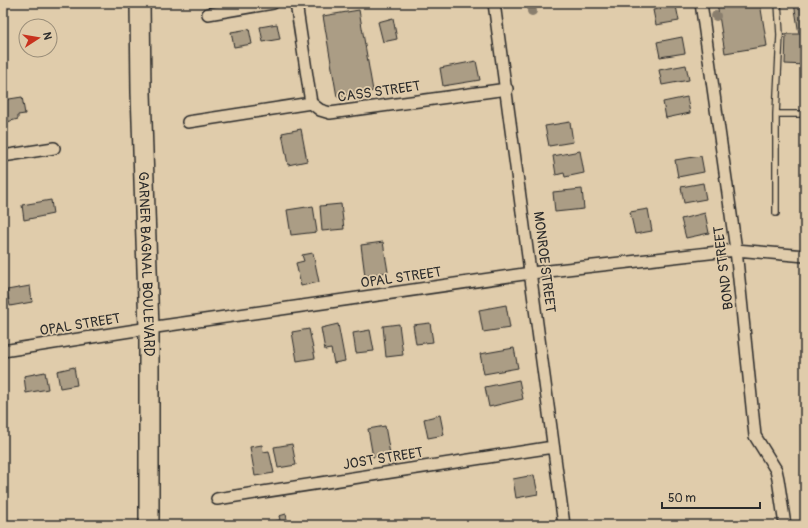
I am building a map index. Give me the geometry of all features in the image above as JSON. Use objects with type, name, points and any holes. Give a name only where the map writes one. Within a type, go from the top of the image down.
[{"type":"highway","name":"GARNER BAGNAL BOULEVARD","points":[[140,3],[141,92],[149,328],[149,525]]},
{"type":"street","points":[[208,14],[273,3]]},
{"type":"street","points":[[188,122],[311,103],[296,3]]},
{"type":"street","name":"MONROE STREET","points":[[494,3],[507,89],[564,525]]},
{"type":"street","name":"BOND STREET","points":[[701,3],[736,250],[755,436],[776,470],[785,525]]},
{"type":"street","name":"CASS STREET","points":[[311,103],[320,110],[330,114],[507,89]]},
{"type":"street","points":[[3,156],[54,148]]},
{"type":"street","name":"OPAL STREET","points":[[3,351],[149,328],[531,273],[736,250],[805,256]]},
{"type":"street","name":"JOST STREET","points":[[217,499],[553,447]]},
{"type":"lane","points":[[776,213],[776,114],[780,35],[778,3]]},
{"type":"lane","points":[[776,114],[805,114]]},
{"type":"building","points":[[717,3],[760,3],[767,46],[725,53]]},
{"type":"building","points":[[794,3],[805,3],[805,65],[785,64],[786,34],[799,34]]},
{"type":"building","points":[[676,6],[679,21],[656,25],[653,10]]},
{"type":"building","points":[[359,10],[373,91],[337,97],[323,16]]},
{"type":"building","points":[[393,18],[397,39],[383,42],[378,22]]},
{"type":"building","points":[[277,24],[280,39],[263,42],[260,27]]},
{"type":"building","points":[[249,29],[252,44],[234,47],[231,32]]},
{"type":"building","points":[[682,37],[685,53],[660,57],[657,42]]},
{"type":"building","points":[[476,61],[480,80],[443,86],[440,68]]},
{"type":"building","points":[[686,65],[689,80],[662,85],[659,70]]},
{"type":"building","points":[[22,97],[25,114],[18,115],[18,119],[7,122],[3,100]]},
{"type":"building","points":[[687,97],[690,113],[666,118],[663,102]]},
{"type":"building","points":[[570,122],[573,142],[549,146],[545,126]]},
{"type":"building","points":[[301,129],[307,161],[288,165],[282,133]]},
{"type":"building","points":[[580,151],[584,173],[565,177],[564,173],[556,175],[553,156]]},
{"type":"building","points":[[701,156],[704,172],[678,177],[675,160]]},
{"type":"building","points":[[703,183],[706,199],[684,203],[681,187]]},
{"type":"building","points":[[582,189],[584,209],[555,212],[553,192]]},
{"type":"building","points":[[3,196],[6,210],[3,211]]},
{"type":"building","points":[[51,200],[53,214],[24,220],[22,205]]},
{"type":"building","points":[[341,204],[344,229],[322,231],[320,206]]},
{"type":"building","points":[[313,206],[317,232],[291,235],[287,210]]},
{"type":"building","points":[[648,209],[652,231],[635,234],[630,212]]},
{"type":"building","points":[[705,213],[709,233],[686,238],[681,219]]},
{"type":"building","points":[[383,242],[388,272],[365,276],[361,245]]},
{"type":"building","points":[[313,253],[319,282],[301,286],[296,263],[304,261],[302,255]]},
{"type":"building","points":[[30,286],[32,302],[10,306],[7,290]]},
{"type":"building","points":[[506,305],[510,328],[483,332],[479,310]]},
{"type":"building","points":[[430,323],[433,342],[416,344],[413,325]]},
{"type":"building","points":[[338,324],[345,361],[334,363],[331,349],[325,350],[321,328]]},
{"type":"building","points":[[399,324],[403,355],[386,357],[383,326]]},
{"type":"building","points":[[309,329],[315,358],[297,361],[292,332]]},
{"type":"building","points":[[370,330],[374,351],[356,353],[353,333]]},
{"type":"building","points":[[514,348],[518,368],[484,374],[480,354]]},
{"type":"building","points":[[74,367],[77,385],[60,388],[57,371]]},
{"type":"building","points":[[45,372],[48,389],[26,393],[24,376]]},
{"type":"building","points":[[519,380],[523,399],[489,407],[485,387]]},
{"type":"building","points":[[440,415],[444,435],[428,438],[424,419]]},
{"type":"building","points":[[385,426],[390,454],[373,457],[368,429]]},
{"type":"building","points":[[292,444],[296,465],[278,468],[274,447]]},
{"type":"building","points":[[262,445],[263,452],[269,451],[274,473],[255,476],[250,447]]},
{"type":"building","points":[[534,475],[538,494],[516,498],[513,479]]},
{"type":"building","points":[[286,514],[288,525],[273,525],[272,522],[280,520],[279,516]]},
{"type":"building","points":[[260,521],[261,525],[243,524]]}]
